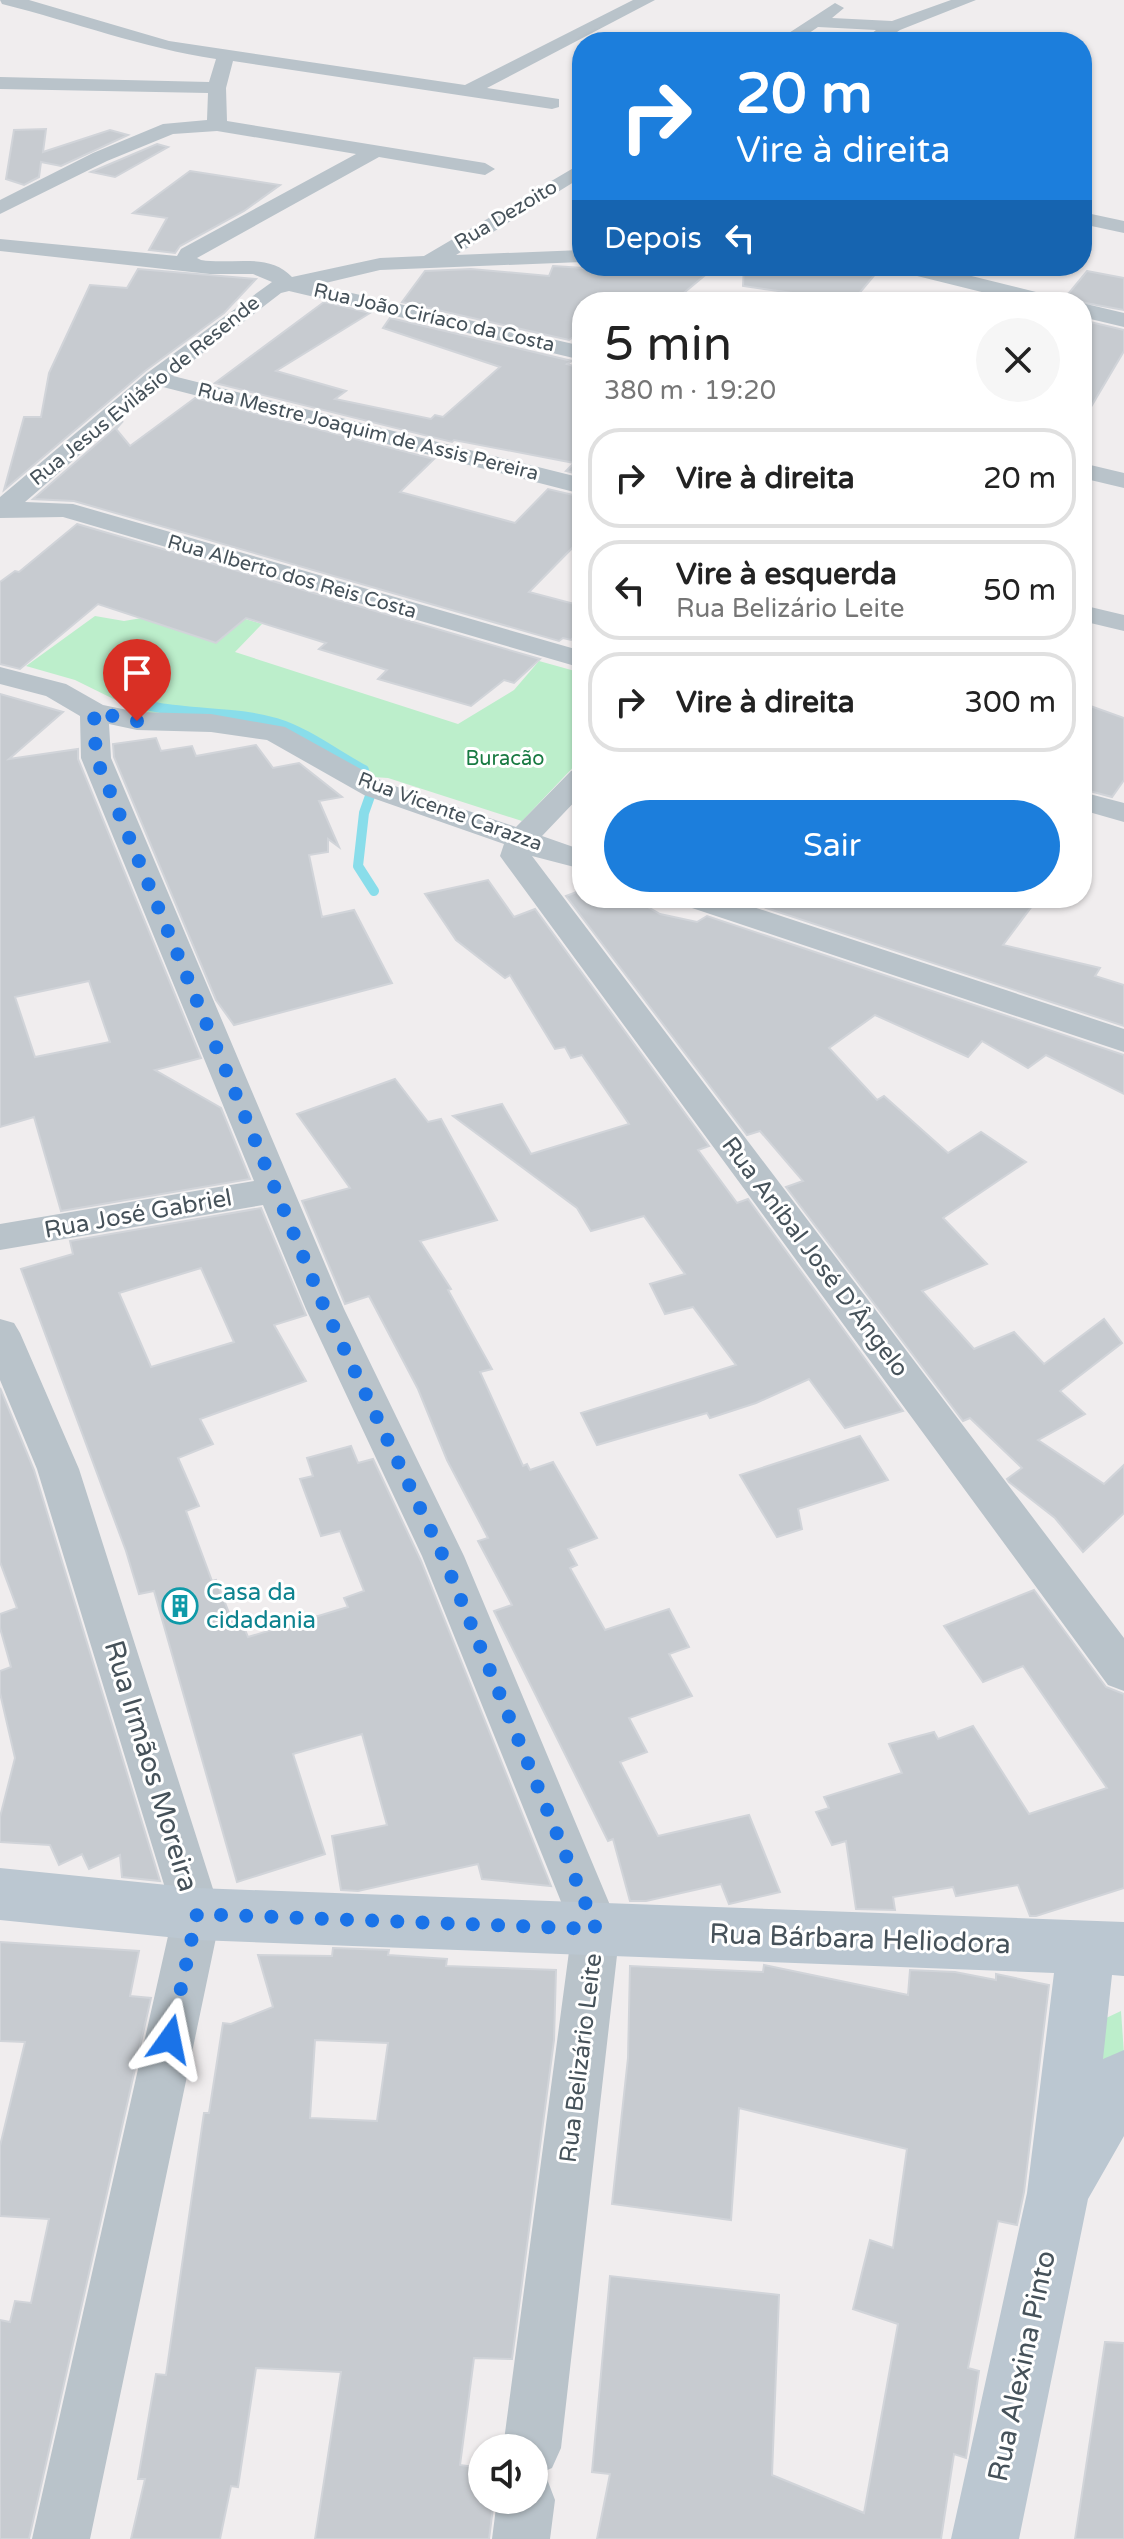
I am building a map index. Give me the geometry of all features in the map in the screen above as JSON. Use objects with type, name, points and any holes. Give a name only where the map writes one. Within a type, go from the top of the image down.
[{"type":"street","points":[[8,0],[80,18],[166,46],[552,103]]},
{"type":"street","points":[[583,32],[646,0]]},
{"type":"street","points":[[800,32],[843,0]]},
{"type":"street","points":[[885,32],[967,0]]},
{"type":"street","points":[[816,22],[894,26]]},
{"type":"street","points":[[466,91],[572,37]]},
{"type":"street","points":[[217,125],[217,88],[226,55]]},
{"type":"street","points":[[0,83],[217,88]]},
{"type":"street","points":[[0,208],[100,157],[170,128],[217,125],[372,153],[485,169]]},
{"type":"street","points":[[187,263],[185,258],[189,254],[372,153]]},
{"type":"street","name":"Rua Dezoito","points":[[430,261],[572,175]]},
{"type":"street","points":[[1092,220],[1124,227]]},
{"type":"street","name":"Rua João Ciríaco da Costa","points":[[0,245],[187,263],[203,268],[270,270],[286,284],[572,351]]},
{"type":"street","name":"Rua Jesus Evilásio de Resende","points":[[0,510],[155,378],[264,295],[286,284],[372,266],[572,256]]},
{"type":"street","points":[[945,276],[1008,292]]},
{"type":"street","points":[[1092,312],[1124,320]]},
{"type":"street","name":"Rua Mestre Joaquim de Assis Pereira","points":[[155,378],[572,483]]},
{"type":"street","points":[[1092,473],[1124,481]]},
{"type":"street","name":"Rua Alberto dos Reis Costa","points":[[0,510],[64,509],[572,657]]},
{"type":"street","points":[[1092,615],[1124,623]]},
{"type":"street","name":"Rua Vicente Carazza","points":[[0,675],[56,690],[94,712],[137,721],[211,723],[275,733],[375,789],[572,857]]},
{"type":"street","name":"Rua Belizário Leite","points":[[94,712],[96,758],[325,1309],[443,1556],[596,1929],[534,2434]]},
{"type":"street","points":[[521,840],[572,787]]},
{"type":"street","points":[[1092,804],[1124,813]]},
{"type":"street","name":"Rua Aníbal José D'Ângelo","points":[[521,840],[516,856],[1124,1672]]},
{"type":"street","points":[[724,908],[1124,1041]]},
{"type":"street","name":"Rua José Gabriel","points":[[0,1237],[276,1190]]},
{"type":"street","name":"Rua Irmãos Moreira","points":[[0,1333],[58,1469],[197,1914],[61,2539]]},
{"type":"street","name":"Rua Bárbara Heliodora","points":[[0,1894],[197,1914],[1105,1948]]},
{"type":"street","name":"Rua Alexina Pinto","points":[[985,2539],[1058,2193],[1105,1948]]},
{"type":"street","name":"Rua Alexina Pinto","points":[[1058,2193],[1124,2079]]},
{"type":"street","points":[[521,2539],[524,2514]]},
{"type":"green space","name":"Buracão","points":[[207,607],[262,624],[235,652],[458,724],[514,690],[539,661],[572,670],[572,768],[522,821],[388,778],[373,777],[285,731],[146,715],[75,680],[26,666],[95,616],[124,621]]},
{"type":"green space","points":[[1121,2011],[1124,2054],[1097,2100],[1104,2019]]},
{"type":"building","points":[[46,129],[43,152],[110,130],[128,135],[61,166],[41,162],[39,177],[24,185],[6,179],[14,130]]},
{"type":"building","points":[[157,144],[168,147],[115,177],[91,172]]},
{"type":"building","points":[[190,171],[280,185],[244,211],[180,246],[175,253],[149,250],[167,218],[133,213]]},
{"type":"building","points":[[553,266],[572,267],[572,276],[704,276],[685,292],[572,292],[572,338],[569,340],[402,302],[425,271],[471,269],[549,276]]},
{"type":"building","points":[[138,269],[256,279],[224,313],[145,371],[4,490],[24,417],[41,417],[49,373],[90,285],[127,288]]},
{"type":"building","points":[[1092,272],[1124,278],[1124,310],[1092,304],[1092,292],[1070,292],[1083,276],[1092,276]]},
{"type":"building","points":[[744,276],[874,276],[860,292],[786,292],[743,286]]},
{"type":"building","points":[[324,302],[370,313],[276,371],[346,391],[335,399],[431,419],[435,415],[443,417],[500,367],[383,328],[390,318],[572,361],[567,364],[572,366],[572,463],[452,442],[215,383]]},
{"type":"building","points":[[1092,322],[1124,330],[1124,351],[1092,405]]},
{"type":"building","points":[[195,398],[434,459],[400,492],[515,523],[548,489],[572,495],[572,548],[529,592],[572,603],[572,639],[559,641],[74,501],[33,499],[123,421],[116,429],[130,446]]},
{"type":"building","points":[[77,524],[540,659],[514,683],[504,680],[471,706],[378,679],[387,670],[319,649],[326,643],[246,618],[216,643],[98,604],[20,669],[0,664],[0,582],[15,571],[19,572]]},
{"type":"building","points":[[0,694],[63,712],[9,759],[78,749],[78,759],[201,1058],[155,1070],[221,1108],[250,1179],[61,1211],[34,1117],[0,1127]],"holes":[[[89,981],[110,1042],[35,1057],[15,997]]]},
{"type":"building","points":[[1092,707],[1124,718],[1124,780],[1112,797],[1092,792]]},
{"type":"building","points":[[156,738],[161,751],[192,746],[196,756],[256,745],[273,768],[299,763],[342,797],[319,801],[339,847],[328,839],[328,852],[309,855],[322,917],[354,910],[392,983],[234,1025],[216,1000],[114,757],[113,744]]},
{"type":"building","points":[[488,880],[514,917],[535,909],[709,1146],[698,1150],[737,1203],[748,1199],[903,1411],[845,1428],[809,1379],[756,1403],[710,1418],[707,1413],[597,1445],[581,1413],[736,1365],[693,1307],[665,1314],[650,1284],[685,1274],[644,1216],[591,1231],[577,1208],[453,1116],[502,1104],[531,1154],[629,1124],[582,1055],[571,1058],[565,1047],[555,1049],[510,975],[505,978],[456,940],[425,894]]},
{"type":"building","points":[[575,908],[650,908],[660,914],[697,922],[707,916],[1124,1055],[1124,1094],[1046,1055],[1028,1068],[982,1041],[968,1057],[875,1015],[829,1048],[877,1100],[884,1096],[948,1153],[981,1132],[1026,1162],[943,1218],[987,1264],[922,1291],[974,1349],[1014,1332],[1044,1364],[1104,1319],[1122,1343],[1060,1391],[1085,1414],[1038,1440],[1104,1484],[1124,1465],[1124,1513],[1083,1552],[1055,1518],[1009,1482],[1007,1479],[1022,1468],[970,1418],[963,1421],[786,1187],[803,1181],[760,1131],[747,1135]]},
{"type":"building","points":[[766,908],[1031,908],[1003,945],[1100,968],[1095,976],[1124,985],[1124,1026]]},
{"type":"building","points":[[395,1079],[428,1122],[441,1119],[497,1220],[420,1241],[451,1289],[448,1290],[492,1369],[480,1372],[523,1466],[527,1464],[530,1470],[553,1462],[597,1538],[568,1549],[577,1565],[570,1568],[605,1630],[669,1609],[689,1647],[669,1654],[692,1696],[629,1718],[647,1752],[620,1762],[658,1836],[749,1815],[780,1892],[729,1904],[721,1884],[646,1901],[630,1901],[613,1839],[608,1841],[494,1611],[512,1605],[478,1541],[488,1538],[447,1460],[418,1389],[369,1296],[345,1304],[302,1201],[350,1188],[297,1114]]},
{"type":"building","points":[[261,1208],[306,1315],[274,1325],[306,1381],[200,1419],[213,1444],[178,1458],[199,1506],[186,1511],[212,1581],[216,1580],[235,1628],[243,1625],[248,1637],[348,1607],[344,1598],[364,1591],[340,1531],[321,1536],[300,1479],[313,1476],[307,1458],[351,1446],[358,1463],[373,1459],[421,1561],[551,1886],[482,1879],[478,1864],[358,1891],[341,1890],[332,1836],[387,1825],[362,1734],[293,1754],[325,1854],[237,1882],[154,1591],[139,1594],[126,1551],[21,1269],[73,1254],[70,1241]],"holes":[[[201,1268],[234,1342],[151,1367],[119,1293]]]},
{"type":"building","points":[[0,1388],[34,1470],[160,1881],[122,1877],[120,1855],[89,1869],[82,1854],[59,1865],[50,1845],[0,1842],[0,1817],[15,1758],[0,1693],[0,1671],[11,1667],[0,1628],[0,1614],[17,1608],[0,1562]]},
{"type":"building","points":[[860,1436],[888,1480],[798,1509],[802,1529],[777,1537],[740,1475]]},
{"type":"building","points":[[1034,1590],[1106,1687],[1124,1694],[1124,1888],[1036,1916],[1030,1916],[1018,1885],[956,1896],[953,1887],[893,1897],[895,1910],[856,1909],[846,1841],[832,1845],[816,1812],[829,1808],[824,1797],[902,1773],[889,1744],[934,1732],[938,1739],[973,1726],[1029,1814],[1107,1788],[1023,1666],[983,1682],[944,1626]]},
{"type":"building","points":[[0,1942],[139,1951],[130,1996],[151,1998],[29,2539],[0,2539],[0,2320],[10,2322],[15,2301],[31,2303],[49,2219],[0,2216],[0,2146],[25,2042],[0,2041]]},
{"type":"building","points":[[333,1948],[389,1950],[388,1955],[447,1959],[446,1966],[556,1970],[554,2040],[512,2359],[474,2358],[460,2465],[468,2466],[468,2514],[492,2514],[489,2539],[315,2539],[341,2372],[256,2368],[238,2487],[231,2486],[220,2539],[131,2539],[145,2479],[138,2479],[156,2374],[166,2375],[204,2113],[209,2113],[223,2023],[231,2024],[273,2007],[258,1955],[332,1956]],"holes":[[[315,2040],[388,2043],[377,2121],[310,2118]]]},
{"type":"building","points":[[764,1965],[908,1995],[910,1970],[955,1972],[996,1980],[996,1974],[1049,1985],[1024,2192],[1017,2225],[998,2221],[968,2368],[979,2371],[966,2458],[954,2454],[941,2539],[597,2539],[610,2474],[592,2472],[610,2276],[779,2295],[772,2475],[864,2513],[898,2324],[853,2309],[870,2240],[893,2248],[907,2149],[739,2108],[731,2220],[612,2204],[628,2058],[630,1966],[763,1972]]},
{"type":"building","points":[[1105,2342],[1124,2343],[1124,2539],[1075,2539]]},
{"type":"waterway","points":[[117,694],[152,707],[257,718],[276,723],[310,738],[364,770],[370,796],[364,813],[358,866],[374,891]]},
{"type":"place","name":"Casa da cidadania","points":[[180,1606]]},
{"type":"route","points":[[137,721],[94,712],[96,758],[325,1309],[443,1556],[596,1929],[197,1914],[170,2039]]}]
